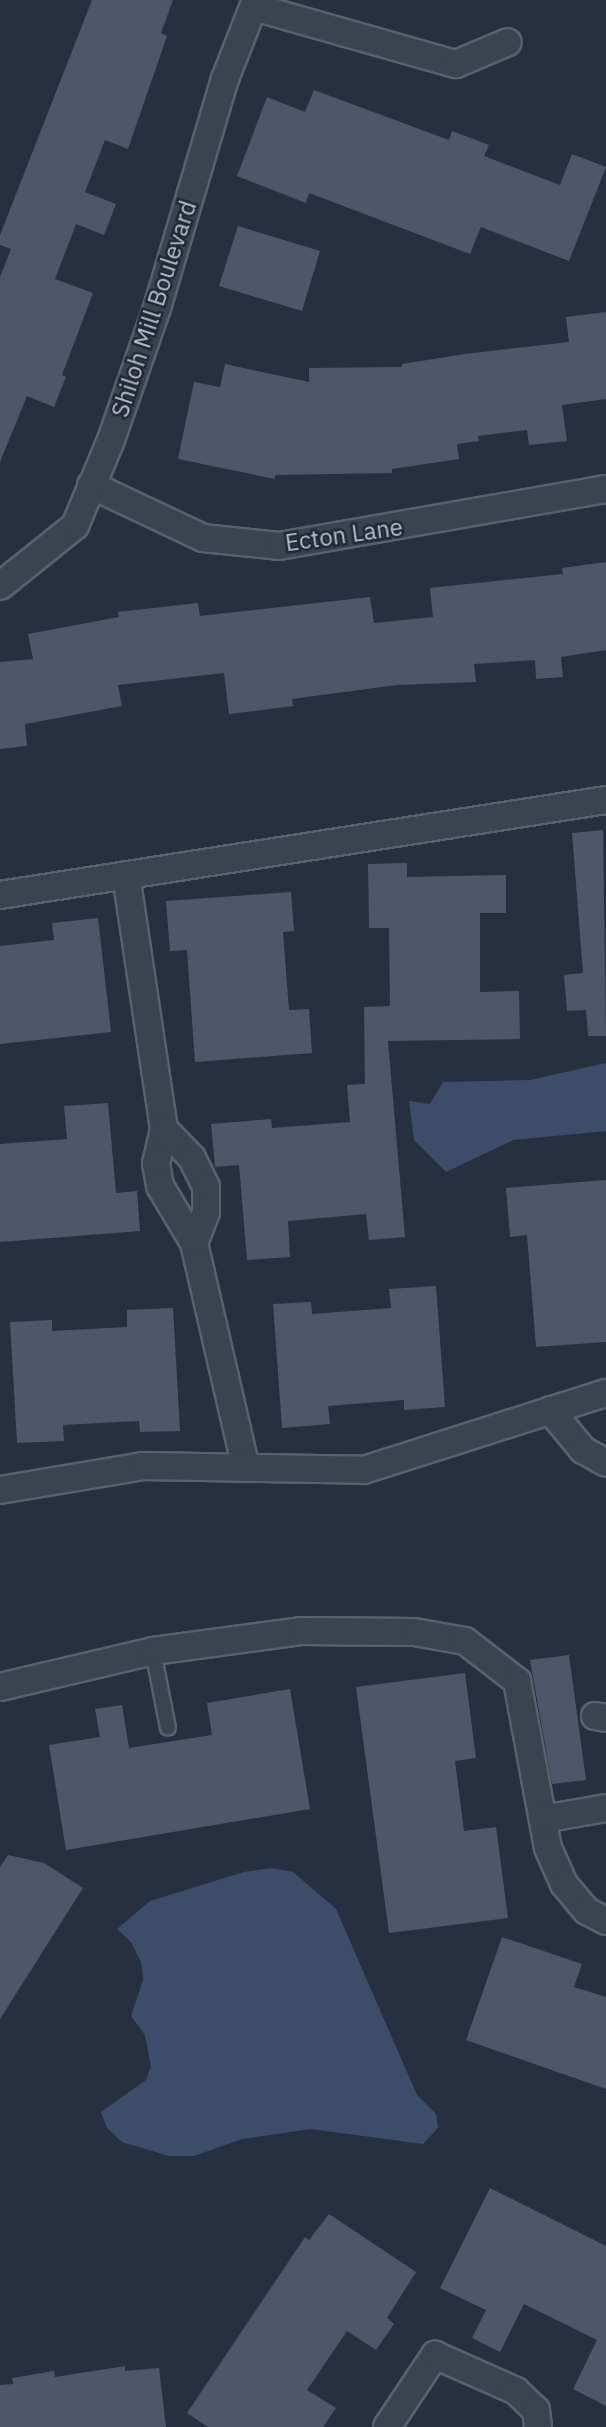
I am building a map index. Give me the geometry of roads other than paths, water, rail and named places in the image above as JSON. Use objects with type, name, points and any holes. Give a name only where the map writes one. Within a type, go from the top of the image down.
[{"type":"street","points":[[255,4],[456,64],[508,42]]},
{"type":"street","name":"Shiloh Mill Boulevard","points":[[0,586],[75,526],[157,308],[225,79],[255,4]]},
{"type":"street","name":"Ecton Lane","points":[[91,485],[203,538],[279,546],[606,489]]},
{"type":"street","points":[[0,895],[606,800]]},
{"type":"street","points":[[126,875],[164,1129],[156,1163],[160,1186],[194,1243],[246,1468]]},
{"type":"street","points":[[164,1129],[192,1158],[206,1187],[206,1212],[194,1243]]},
{"type":"street","points":[[0,1490],[143,1466],[363,1470],[606,1393]]},
{"type":"street","points":[[550,1410],[583,1450],[606,1463]]},
{"type":"street","points":[[0,1687],[153,1651],[301,1631],[414,1632],[465,1641],[517,1681],[548,1848],[564,1884],[587,1911],[606,1921]]},
{"type":"street","points":[[543,1819],[606,1808]]},
{"type":"street","points":[[387,2427],[435,2355],[516,2391],[536,2410],[538,2427]]},
{"type":"lane","points":[[153,1651],[168,1728]]},
{"type":"water","points":[[606,1063],[606,1131],[513,1140],[446,1172],[414,1140],[409,1101],[430,1104],[443,1082],[530,1080]]},
{"type":"water","points":[[272,1868],[293,1872],[336,1909],[417,2095],[436,2114],[438,2128],[423,2144],[311,2129],[242,2139],[194,2156],[169,2156],[122,2142],[107,2128],[101,2112],[146,2080],[151,2067],[145,2035],[131,2016],[143,1980],[141,1962],[131,1942],[117,1929],[150,1901],[244,1872]]}]
